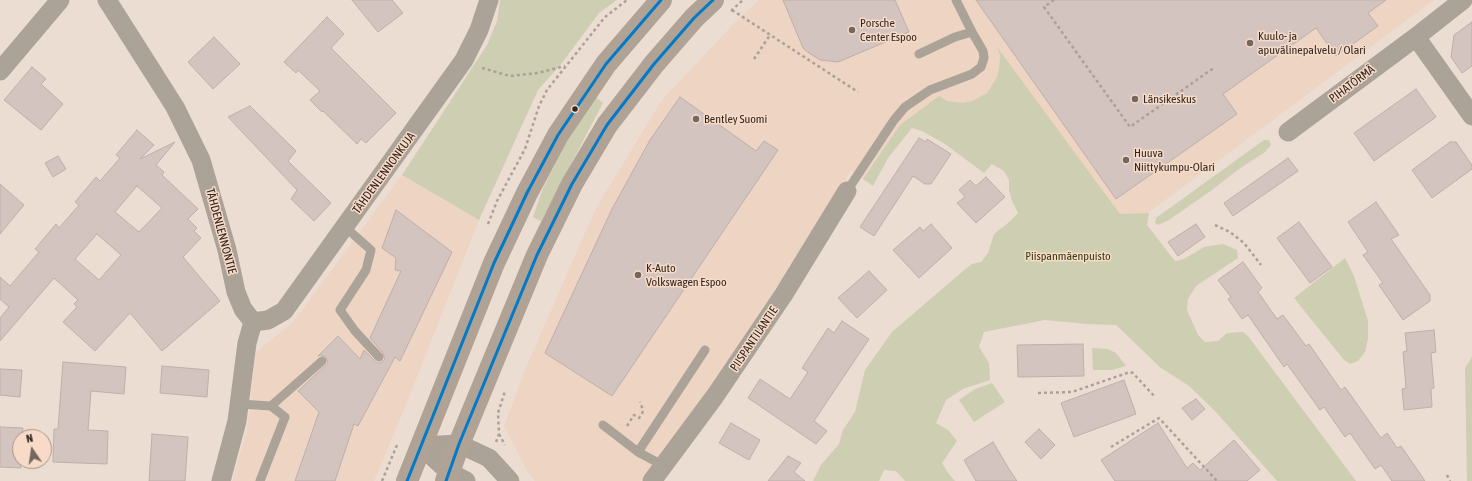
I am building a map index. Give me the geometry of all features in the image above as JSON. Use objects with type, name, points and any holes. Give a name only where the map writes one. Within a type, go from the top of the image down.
[{"type":"main road","points":[[407,481],[494,263],[527,193],[558,135],[606,64],[661,0]]},
{"type":"main road","points":[[454,478],[459,444],[537,255],[572,184],[607,125],[654,64],[694,18],[720,8]]},
{"type":"street","points":[[0,71],[60,0]]},
{"type":"street","name":"TÄHDENLENNONTIE","points":[[107,0],[175,107],[201,160],[227,250],[236,292],[242,309],[253,322]]},
{"type":"street","name":"TÄHDENLENNONKUJA","points":[[253,322],[268,320],[284,311],[464,60],[479,30],[489,0]]},
{"type":"street","name":"PIHATÖRMÄ","points":[[1288,132],[1416,37],[1463,0]]},
{"type":"street","points":[[1416,37],[1472,116]]},
{"type":"street","name":"PIISPANTILANTIE","points":[[652,481],[715,396],[784,294],[847,191]]},
{"type":"street","points":[[221,481],[240,404],[247,343],[253,322]]},
{"type":"street","points":[[421,446],[459,444],[489,458],[510,481]]},
{"type":"street","points":[[421,446],[454,478]]},
{"type":"lane","points":[[847,191],[894,120],[905,107],[930,90],[972,74],[981,67],[984,58],[983,50],[956,0]]},
{"type":"lane","points":[[920,54],[955,37],[972,32]]},
{"type":"lane","points":[[345,227],[371,250],[366,270],[340,310],[355,331],[379,357]]},
{"type":"lane","points":[[638,452],[705,350]]},
{"type":"lane","points":[[271,406],[322,361]]},
{"type":"lane","points":[[240,404],[271,406],[285,417],[260,481]]},
{"type":"lane","points":[[603,425],[638,452],[664,466]]},
{"type":"path","points":[[732,10],[743,0]]},
{"type":"path","points":[[1054,0],[1044,7],[1130,127],[1215,67]]},
{"type":"path","points":[[720,8],[732,10],[858,92]]},
{"type":"path","points":[[754,59],[770,35]]},
{"type":"path","points":[[464,60],[473,65],[510,76],[538,73],[565,66]]},
{"type":"path","points":[[1215,225],[1230,232],[1244,243],[1261,265]]},
{"type":"path","points":[[1038,394],[1072,392],[1130,372],[1133,373],[1155,397]]},
{"type":"path","points":[[489,458],[499,434],[498,413],[508,384]]},
{"type":"path","points":[[634,415],[639,418],[642,414],[643,410],[640,402]]},
{"type":"path","points":[[1111,447],[1159,418],[1217,481]]},
{"type":"path","points":[[1447,475],[1450,481]]},
{"type":"shaded area","points":[[759,0],[1434,0],[1129,227],[997,48],[1000,56],[997,77],[987,93],[972,101],[963,103],[947,101],[900,125],[863,179],[851,171],[785,275],[669,446],[640,481],[535,481],[529,474],[504,426],[527,365],[596,208],[662,100],[741,16]]},
{"type":"shaded area","points":[[402,175],[479,220],[406,405],[374,481],[232,481],[247,430],[256,352],[293,322]]},
{"type":"green space","points":[[500,0],[617,0],[599,13],[562,63],[538,90],[479,220],[402,175],[487,45],[497,21]]},
{"type":"green space","name":"Piispanmäenpuisto","points":[[997,47],[1120,214],[1149,213],[1147,225],[1175,261],[1184,259],[1204,247],[1223,244],[1237,250],[1238,258],[1196,286],[1188,299],[1187,310],[1198,335],[1205,342],[1218,341],[1227,333],[1243,332],[1248,336],[1356,481],[1277,481],[1215,411],[1189,386],[1161,368],[1116,325],[1045,320],[984,332],[979,347],[989,363],[990,380],[963,389],[946,400],[936,423],[948,430],[957,441],[942,463],[955,481],[905,481],[896,471],[884,470],[879,481],[813,481],[821,465],[839,444],[843,430],[855,412],[865,370],[892,332],[963,271],[972,264],[981,262],[988,253],[994,234],[1018,213],[1012,201],[1009,190],[1009,180],[1004,171],[992,164],[984,173],[945,144],[922,131],[912,128],[888,158],[873,186],[863,179],[900,125],[939,96],[947,101],[963,103],[972,101],[987,93],[997,77],[999,68],[1000,56]]},
{"type":"green space","points":[[596,97],[603,103],[541,221],[533,217],[543,188],[565,145]]},
{"type":"green space","points":[[1264,140],[1269,140],[1271,145],[1265,152],[1169,220],[1158,225],[1155,223],[1156,218]]},
{"type":"green space","points":[[1345,258],[1354,276],[1368,321],[1368,339],[1365,352],[1358,361],[1350,364],[1344,360],[1294,298]]},
{"type":"green space","points":[[1092,348],[1108,349],[1116,353],[1126,366],[1112,370],[1093,370]]},
{"type":"green space","points":[[1472,357],[1472,481],[1467,481],[1465,368]]},
{"type":"green space","points":[[992,383],[1005,402],[974,422],[959,400],[975,389]]},
{"type":"building","points":[[352,0],[392,0],[403,13],[378,32]]},
{"type":"building","name":"Porsche Center Espoo","points":[[783,0],[895,0],[909,32],[838,62],[820,60],[803,48]]},
{"type":"building","name":"Länsikeskus","points":[[976,0],[1386,0],[1368,13],[1378,26],[1336,56],[1316,28],[1223,94],[1237,114],[1116,199]]},
{"type":"building","points":[[327,17],[344,34],[331,48],[396,113],[366,143],[361,139],[357,144],[323,111],[322,112],[310,100],[320,91],[298,70],[296,73],[284,62]]},
{"type":"building","points":[[1472,22],[1472,66],[1462,73],[1451,57],[1454,35]]},
{"type":"building","points":[[214,37],[240,64],[213,89],[188,62]]},
{"type":"building","points":[[32,67],[46,79],[41,84],[63,104],[41,130],[4,100]]},
{"type":"building","points":[[1416,89],[1436,117],[1374,161],[1354,133]]},
{"type":"building","name":"K-Auto Volkswagen Espoo","points":[[680,97],[756,151],[764,141],[778,150],[612,396],[545,353],[612,209],[650,140]]},
{"type":"building","points":[[250,106],[296,151],[288,161],[331,203],[314,221],[291,199],[297,190],[228,117]]},
{"type":"building","points":[[137,130],[154,145],[140,159],[175,142],[156,165],[164,172],[162,175],[198,209],[188,219],[197,228],[194,231],[201,238],[183,257],[220,301],[162,351],[130,313],[95,351],[63,322],[77,307],[74,304],[78,300],[54,278],[0,341],[0,318],[9,307],[0,299],[0,277],[10,286],[39,252],[35,249],[56,224],[59,228],[79,205],[75,202],[96,177],[100,181],[120,158],[116,155]],"holes":[[[137,186],[162,208],[139,232],[115,212]],[[97,234],[121,255],[99,280],[75,259]]]},
{"type":"building","points":[[919,138],[926,142],[927,139],[951,154],[931,184],[925,184],[913,176],[874,236],[860,227]]},
{"type":"building","points":[[1450,142],[1456,142],[1472,165],[1472,169],[1432,198],[1412,170]]},
{"type":"building","points":[[58,156],[66,169],[53,177],[45,163]]},
{"type":"building","points":[[1288,158],[1298,171],[1233,216],[1224,203]]},
{"type":"building","points":[[986,177],[1005,197],[976,223],[957,203],[965,197],[959,190],[970,180],[976,186]]},
{"type":"building","points":[[0,184],[24,205],[0,234]]},
{"type":"building","points":[[1376,202],[1399,235],[1391,239],[1430,295],[1430,301],[1403,320],[1379,285],[1383,283],[1363,255],[1368,252],[1348,222]]},
{"type":"building","points":[[396,210],[452,252],[400,361],[395,357],[358,426],[354,424],[335,481],[295,481],[319,412],[298,391],[328,363],[326,357],[321,355],[318,356],[338,336],[360,359],[364,350],[377,363],[381,363],[385,359],[383,353],[370,338],[401,271],[395,270],[396,258],[382,248]]},
{"type":"building","points":[[1299,222],[1332,267],[1310,283],[1277,238]]},
{"type":"building","points":[[931,224],[952,248],[919,278],[893,250],[920,227],[923,231]]},
{"type":"building","points":[[1196,224],[1205,237],[1178,256],[1168,242]]},
{"type":"building","points":[[1243,262],[1262,288],[1258,292],[1277,319],[1283,315],[1306,346],[1309,344],[1341,390],[1345,387],[1381,438],[1387,433],[1397,448],[1401,446],[1425,481],[1392,481],[1381,465],[1375,469],[1350,433],[1345,437],[1324,407],[1320,410],[1287,364],[1284,367],[1248,315],[1242,319],[1228,299],[1231,297],[1218,280]]},
{"type":"building","points":[[869,271],[887,290],[857,318],[838,298]]},
{"type":"building","points":[[842,321],[869,339],[814,421],[827,431],[816,444],[748,398],[760,379],[790,399],[808,372],[802,368],[828,328],[834,333]]},
{"type":"building","points":[[1434,330],[1436,352],[1431,353],[1434,388],[1431,389],[1432,407],[1404,410],[1402,389],[1406,388],[1403,352],[1407,351],[1405,333]]},
{"type":"building","points":[[1083,344],[1084,376],[1018,377],[1017,345]]},
{"type":"building","points":[[63,362],[126,367],[124,394],[91,391],[88,430],[108,431],[107,464],[53,462],[54,429],[58,429]]},
{"type":"building","points":[[162,366],[209,370],[207,397],[160,393]]},
{"type":"building","points":[[0,369],[22,370],[20,397],[0,395]]},
{"type":"building","points":[[1124,380],[1136,414],[1074,437],[1061,403]]},
{"type":"building","points":[[1196,399],[1205,409],[1192,420],[1182,408]]},
{"type":"building","points":[[731,423],[760,440],[749,460],[719,443]]},
{"type":"building","points":[[1158,423],[1187,468],[1193,463],[1200,470],[1234,440],[1260,470],[1247,481],[1115,481],[1101,460]]},
{"type":"building","points":[[0,427],[23,428],[12,429],[12,468],[0,467]]},
{"type":"building","points":[[1039,429],[1055,445],[1041,459],[1025,442]]},
{"type":"building","points":[[152,434],[188,437],[185,481],[149,481]]},
{"type":"building","points":[[993,442],[1017,481],[976,481],[964,460]]},
{"type":"building","points":[[788,456],[801,463],[794,472],[805,481],[768,481]]},
{"type":"transit line","points":[[407,481],[494,263],[527,193],[558,135],[606,64],[661,0]]},
{"type":"transit line","points":[[446,481],[459,444],[537,255],[572,184],[607,125],[654,64],[694,18],[713,0]]},
{"type":"place","name":"Porsche Center Espoo","points":[[852,30]]},
{"type":"place","name":"Kuulo- ja apuvälinepalvelu / Olari","points":[[1250,43]]},
{"type":"place","name":"Länsikeskus","points":[[1135,99]]},
{"type":"place","name":"Bentley Suomi","points":[[696,119]]},
{"type":"place","name":"Huuva Niittykumpu-Olari","points":[[1126,160]]},
{"type":"place","name":"K-Auto Volkswagen Espoo","points":[[638,275]]}]
